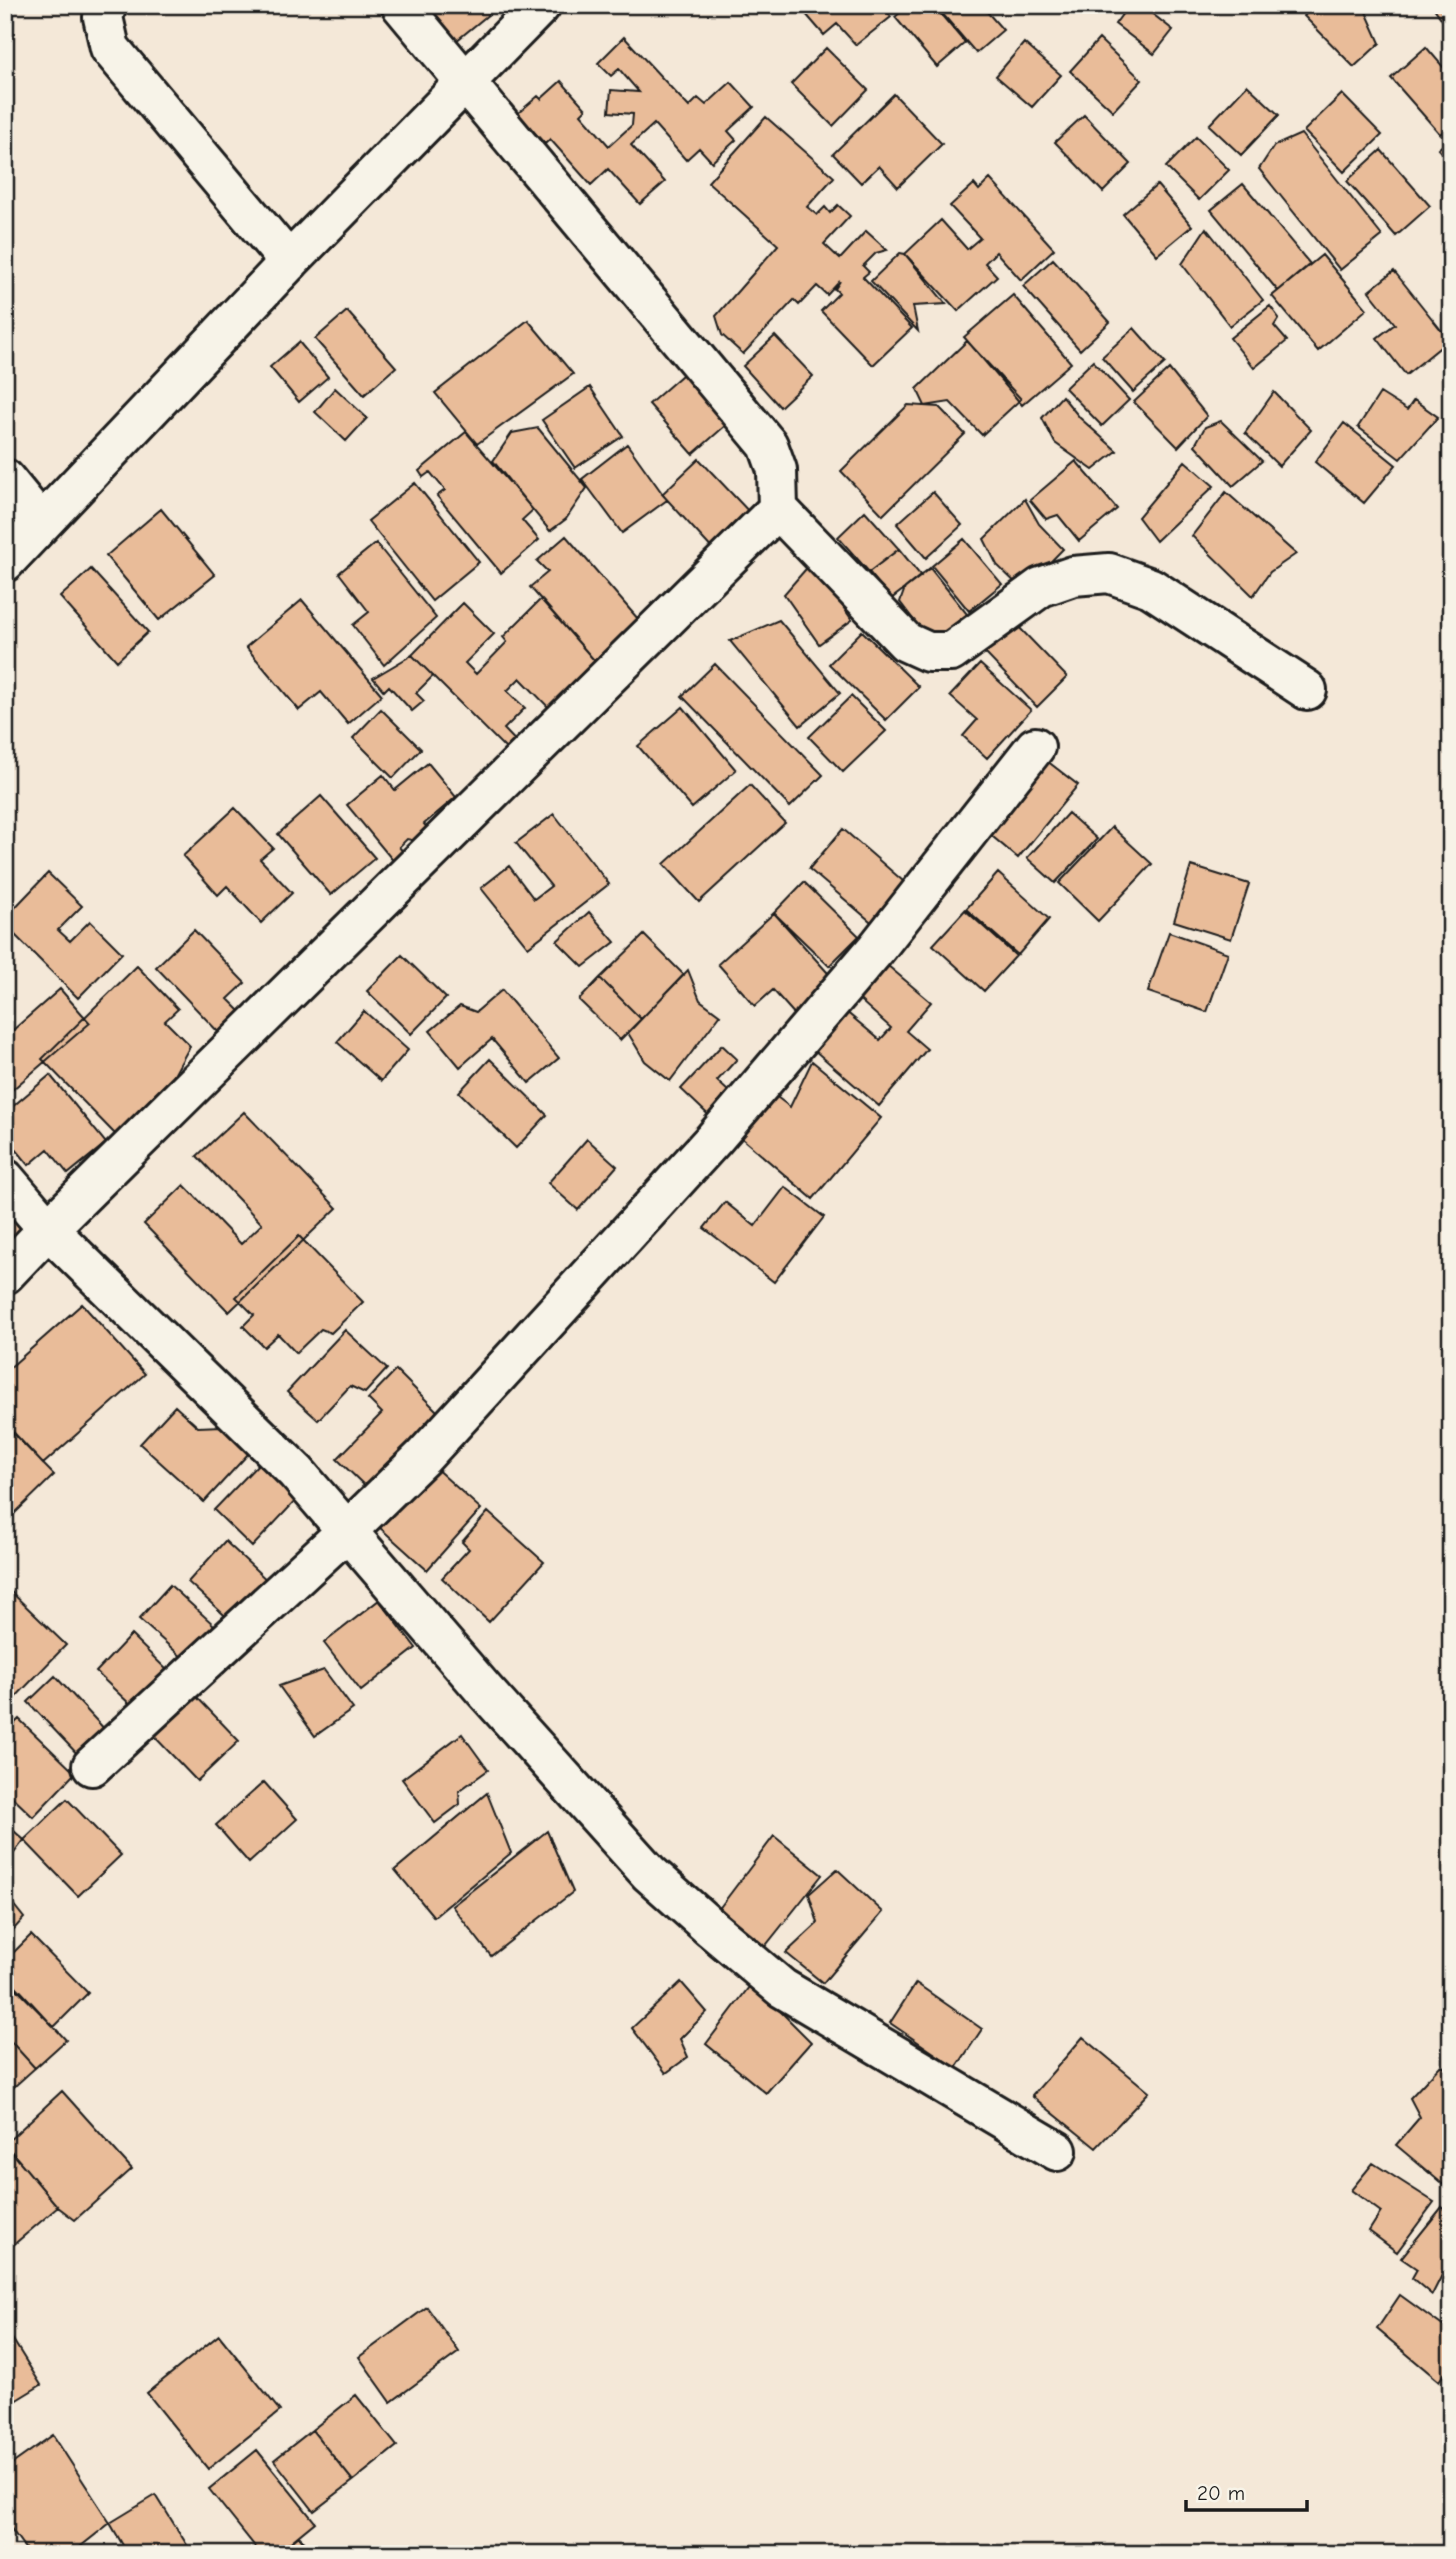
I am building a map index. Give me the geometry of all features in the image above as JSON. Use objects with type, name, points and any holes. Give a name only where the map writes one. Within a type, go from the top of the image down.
[{"type":"street","points":[[107,5],[103,17],[110,48],[289,262]]},
{"type":"street","points":[[401,5],[768,445],[777,470],[778,509],[906,642],[928,652],[951,652],[1041,587],[1073,576],[1109,573],[1151,588],[1307,690]]},
{"type":"street","points":[[5,562],[289,262],[541,5]]},
{"type":"street","points":[[5,479],[41,523]]},
{"type":"street","points":[[5,1275],[48,1229],[778,509]]},
{"type":"street","points":[[92,1766],[347,1531],[423,1457],[714,1139],[876,949],[1035,747]]},
{"type":"street","points":[[5,1179],[48,1229],[296,1472],[485,1690],[649,1873],[782,1988],[1057,2151]]},
{"type":"building","points":[[427,5],[500,5],[456,41]]},
{"type":"building","points":[[814,5],[882,5],[891,17],[856,45],[837,24],[824,35],[805,13]]},
{"type":"building","points":[[909,5],[933,5],[965,43],[937,67],[895,17]]},
{"type":"building","points":[[935,5],[981,5],[1003,30],[976,53]]},
{"type":"building","points":[[1129,5],[1141,5],[1173,30],[1154,54],[1115,24]]},
{"type":"building","points":[[1315,5],[1363,5],[1380,43],[1354,67],[1304,16]]},
{"type":"building","points":[[1432,5],[1451,5],[1451,33]]},
{"type":"building","points":[[624,37],[689,107],[698,98],[706,105],[731,82],[754,107],[728,131],[736,140],[712,162],[699,148],[686,160],[654,124],[631,145],[665,182],[640,204],[608,169],[591,185],[550,139],[545,144],[517,114],[538,96],[541,99],[561,81],[586,109],[581,114],[609,146],[632,125],[633,114],[609,112],[611,90],[639,92],[619,69],[611,76],[598,63]]},
{"type":"building","points":[[1099,39],[1142,80],[1113,111],[1070,71]]},
{"type":"building","points":[[1024,43],[1061,75],[1032,107],[996,76]]},
{"type":"building","points":[[1426,47],[1451,76],[1451,125],[1440,134],[1391,78]]},
{"type":"building","points":[[826,48],[868,90],[833,126],[791,84]]},
{"type":"building","points":[[1247,85],[1279,115],[1241,155],[1209,125]]},
{"type":"building","points":[[894,94],[942,144],[898,187],[879,166],[861,183],[833,154]]},
{"type":"building","points":[[1342,94],[1382,135],[1344,172],[1304,131]]},
{"type":"building","points":[[1084,115],[1131,164],[1103,192],[1055,142]]},
{"type":"building","points":[[766,117],[834,177],[807,207],[817,215],[825,207],[830,213],[838,205],[850,216],[824,244],[840,259],[866,231],[887,250],[876,253],[863,266],[869,272],[863,277],[912,328],[873,365],[821,311],[839,293],[835,289],[840,281],[827,295],[817,286],[799,305],[794,300],[743,354],[722,335],[716,316],[778,245],[708,182]]},
{"type":"building","points":[[1301,134],[1382,236],[1340,270],[1259,169],[1274,146]]},
{"type":"building","points":[[1196,137],[1229,170],[1199,200],[1166,167]]},
{"type":"building","points":[[1451,138],[1451,164],[1438,149]]},
{"type":"building","points":[[1381,150],[1430,206],[1396,236],[1347,181]]},
{"type":"building","points":[[990,179],[1054,249],[1021,280],[996,252],[985,263],[997,276],[958,311],[905,254],[941,220],[967,249],[980,238],[950,206],[974,184],[979,190]]},
{"type":"building","points":[[1243,184],[1310,264],[1278,291],[1211,210]]},
{"type":"building","points":[[1157,185],[1192,226],[1157,255],[1123,214]]},
{"type":"building","points":[[1206,228],[1263,300],[1230,326],[1182,264]]},
{"type":"building","points":[[900,253],[905,254],[946,304],[913,306],[918,331],[871,281]]},
{"type":"building","points":[[1322,255],[1367,309],[1318,351],[1272,296]]},
{"type":"building","points":[[1053,259],[1110,322],[1080,350],[1023,286]]},
{"type":"building","points":[[1394,271],[1449,340],[1406,375],[1377,338],[1395,324],[1369,291]]},
{"type":"building","points":[[1013,295],[1071,363],[1022,405],[964,337]]},
{"type":"building","points":[[1270,306],[1279,318],[1274,326],[1287,341],[1254,368],[1230,338]]},
{"type":"building","points":[[347,311],[396,367],[364,395],[315,339]]},
{"type":"building","points":[[528,320],[573,374],[477,444],[435,393]]},
{"type":"building","points":[[1134,328],[1165,363],[1133,392],[1102,357]]},
{"type":"building","points":[[775,336],[813,376],[780,407],[743,366]]},
{"type":"building","points":[[967,341],[1021,399],[982,435],[950,402],[925,406],[917,389]]},
{"type":"building","points":[[299,342],[328,377],[299,402],[270,367]]},
{"type":"building","points":[[1093,361],[1129,400],[1102,426],[1065,388]]},
{"type":"building","points":[[689,369],[734,418],[693,454],[649,404]]},
{"type":"building","points":[[1169,369],[1207,416],[1178,447],[1134,402]]},
{"type":"building","points":[[590,387],[623,436],[575,468],[542,420]]},
{"type":"building","points":[[335,388],[367,418],[346,441],[315,412]]},
{"type":"building","points":[[1274,392],[1311,430],[1279,466],[1245,433]]},
{"type":"building","points":[[1380,393],[1407,410],[1414,400],[1438,417],[1400,459],[1358,427]]},
{"type":"building","points":[[1062,396],[1080,418],[1117,451],[1093,470],[1055,443],[1042,418]]},
{"type":"building","points":[[908,405],[939,407],[965,434],[883,515],[841,471]]},
{"type":"building","points":[[1221,421],[1262,461],[1233,486],[1195,445],[1205,427]]},
{"type":"building","points":[[1344,423],[1396,465],[1364,503],[1315,462]]},
{"type":"building","points":[[538,428],[587,488],[566,519],[550,531],[493,461],[512,433]]},
{"type":"building","points":[[466,432],[533,510],[522,520],[539,540],[501,573],[437,496],[445,490],[430,472],[423,477],[419,471]]},
{"type":"building","points":[[627,444],[667,500],[622,533],[582,479]]},
{"type":"building","points":[[699,459],[753,516],[715,552],[662,494]]},
{"type":"building","points":[[1076,461],[1117,509],[1079,541],[1058,515],[1046,519],[1030,500]]},
{"type":"building","points":[[1185,461],[1214,486],[1156,541],[1138,517]]},
{"type":"building","points":[[415,483],[479,562],[432,601],[368,521]]},
{"type":"building","points":[[933,492],[962,525],[926,558],[897,524]]},
{"type":"building","points":[[1226,492],[1296,554],[1270,572],[1253,596],[1192,536]]},
{"type":"building","points":[[1025,499],[1039,524],[1063,549],[1023,590],[997,565],[984,539]]},
{"type":"building","points":[[161,509],[215,575],[159,620],[106,556]]},
{"type":"building","points":[[865,511],[899,549],[869,572],[838,537]]},
{"type":"building","points":[[566,536],[645,627],[600,667],[530,587],[548,572],[537,561]]},
{"type":"building","points":[[964,539],[1002,584],[969,611],[932,566]]},
{"type":"building","points":[[376,543],[436,618],[384,665],[353,625],[369,612],[339,573]]},
{"type":"building","points":[[899,549],[921,576],[891,599],[869,572]]},
{"type":"building","points":[[812,562],[852,620],[819,644],[784,594]]},
{"type":"building","points":[[930,568],[967,614],[931,643],[900,602],[905,588]]},
{"type":"building","points":[[91,569],[148,632],[117,661],[60,597]]},
{"type":"building","points":[[541,599],[600,667],[550,709],[520,678],[507,691],[525,708],[504,729],[526,752],[517,760],[412,655],[463,603],[494,634],[465,663],[476,674],[507,642],[503,637]]},
{"type":"building","points":[[302,600],[382,695],[348,724],[321,692],[299,710],[246,647]]},
{"type":"building","points":[[779,620],[840,693],[800,726],[730,641]]},
{"type":"building","points":[[1015,623],[1067,677],[1037,707],[985,653]]},
{"type":"building","points":[[862,631],[919,687],[886,720],[829,664]]},
{"type":"building","points":[[412,655],[433,676],[416,693],[424,701],[412,711],[389,686],[384,691],[373,678]]},
{"type":"building","points":[[715,664],[823,775],[790,807],[682,696]]},
{"type":"building","points":[[980,664],[1031,710],[987,758],[963,736],[977,720],[950,696]]},
{"type":"building","points":[[851,696],[886,731],[843,772],[809,737]]},
{"type":"building","points":[[683,707],[736,770],[692,808],[638,746]]},
{"type":"building","points":[[381,709],[421,749],[393,778],[353,738]]},
{"type":"building","points":[[1038,754],[1078,785],[1018,858],[980,826]]},
{"type":"building","points":[[428,763],[456,797],[424,824],[429,830],[416,841],[407,839],[399,847],[405,854],[395,863],[347,805],[383,775],[395,790]]},
{"type":"building","points":[[750,785],[785,823],[699,902],[664,864]]},
{"type":"building","points":[[321,796],[375,858],[331,895],[278,834]]},
{"type":"building","points":[[235,808],[273,848],[260,859],[292,893],[261,923],[227,886],[218,895],[183,856]]},
{"type":"building","points":[[1068,813],[1097,839],[1055,883],[1027,858]]},
{"type":"building","points":[[554,814],[609,884],[528,947],[481,888],[509,866],[534,899],[551,886],[516,843]]},
{"type":"building","points":[[1112,827],[1152,864],[1098,921],[1059,883]]},
{"type":"building","points":[[843,829],[910,887],[876,926],[809,869]]},
{"type":"building","points":[[1191,866],[1249,884],[1231,939],[1174,921]]},
{"type":"building","points":[[48,873],[82,906],[58,930],[70,941],[90,921],[122,953],[78,998],[5,925],[5,918]]},
{"type":"building","points":[[998,873],[1049,919],[1018,955],[966,909]]},
{"type":"building","points":[[804,882],[859,936],[829,966],[774,913]]},
{"type":"building","points":[[965,910],[1016,956],[984,991],[933,945]]},
{"type":"building","points":[[589,912],[615,942],[583,967],[557,941]]},
{"type":"building","points":[[774,913],[836,982],[797,1017],[773,990],[755,1006],[718,964]]},
{"type":"building","points":[[194,930],[245,983],[228,999],[246,1017],[224,1038],[156,967]]},
{"type":"building","points":[[1169,932],[1228,953],[1207,1012],[1148,992]]},
{"type":"building","points":[[644,935],[684,975],[641,1019],[600,978]]},
{"type":"building","points":[[402,955],[446,998],[411,1034],[367,991]]},
{"type":"building","points":[[881,960],[931,1002],[906,1031],[927,1049],[879,1106],[807,1044],[839,1006],[880,1040],[891,1028],[853,994]]},
{"type":"building","points":[[137,966],[178,1009],[165,1021],[190,1046],[173,1077],[115,1134],[42,1059]]},
{"type":"building","points":[[688,970],[700,1000],[720,1015],[670,1081],[645,1061],[628,1033]]},
{"type":"building","points":[[600,978],[641,1019],[620,1040],[579,1000]]},
{"type":"building","points":[[60,989],[90,1023],[5,1096],[5,1037]]},
{"type":"building","points":[[502,990],[559,1058],[529,1083],[492,1039],[460,1067],[430,1031],[460,1006],[476,1012]]},
{"type":"building","points":[[364,1011],[408,1050],[381,1081],[337,1042]]},
{"type":"building","points":[[722,1045],[737,1059],[717,1081],[739,1101],[718,1124],[681,1089]]},
{"type":"building","points":[[490,1059],[547,1115],[516,1148],[459,1092]]},
{"type":"building","points":[[812,1061],[881,1118],[813,1199],[738,1135],[773,1094],[790,1107]]},
{"type":"building","points":[[50,1075],[106,1143],[68,1174],[48,1149],[29,1165],[5,1136],[5,1113]]},
{"type":"building","points":[[244,1112],[337,1208],[229,1312],[144,1224],[184,1185],[241,1244],[262,1224],[197,1156]]},
{"type":"building","points":[[587,1139],[617,1166],[578,1210],[548,1183]]},
{"type":"building","points":[[785,1187],[824,1217],[774,1282],[704,1228],[725,1202],[755,1226]]},
{"type":"building","points":[[5,1199],[37,1227],[5,1259]]},
{"type":"building","points":[[299,1236],[363,1302],[331,1333],[321,1329],[296,1353],[278,1334],[264,1347],[243,1326],[254,1315],[236,1297]]},
{"type":"building","points":[[82,1304],[145,1374],[43,1464],[5,1423],[5,1372]]},
{"type":"building","points":[[345,1330],[387,1369],[365,1393],[350,1386],[318,1420],[287,1392]]},
{"type":"building","points":[[396,1370],[439,1413],[366,1487],[337,1459],[382,1413],[368,1399]]},
{"type":"building","points":[[175,1406],[198,1427],[222,1426],[250,1452],[204,1502],[140,1444]]},
{"type":"building","points":[[5,1425],[54,1475],[9,1519],[5,1516]]},
{"type":"building","points":[[423,1457],[481,1509],[427,1570],[369,1518]]},
{"type":"building","points":[[263,1459],[300,1496],[252,1547],[214,1510]]},
{"type":"building","points":[[488,1512],[544,1562],[489,1622],[442,1578],[469,1549],[462,1542]]},
{"type":"building","points":[[225,1541],[270,1583],[233,1623],[188,1582]]},
{"type":"building","points":[[170,1585],[214,1625],[184,1659],[139,1619]]},
{"type":"building","points":[[5,1586],[66,1645],[8,1705],[5,1703]]},
{"type":"building","points":[[379,1600],[416,1648],[361,1691],[324,1643]]},
{"type":"building","points":[[131,1635],[168,1671],[133,1707],[96,1672]]},
{"type":"building","points":[[324,1670],[353,1709],[315,1736],[279,1686]]},
{"type":"building","points":[[55,1676],[109,1734],[82,1759],[28,1702]]},
{"type":"building","points":[[193,1693],[239,1741],[197,1781],[151,1733]]},
{"type":"building","points":[[19,1719],[75,1773],[33,1817],[5,1790],[5,1733]]},
{"type":"building","points":[[462,1734],[488,1770],[459,1791],[460,1804],[435,1823],[402,1779]]},
{"type":"building","points":[[264,1782],[297,1819],[249,1863],[216,1825]]},
{"type":"building","points":[[487,1793],[511,1853],[434,1917],[395,1870]]},
{"type":"building","points":[[67,1799],[121,1855],[78,1896],[24,1840]]},
{"type":"building","points":[[5,1823],[24,1840],[5,1865]]},
{"type":"building","points":[[547,1831],[573,1892],[491,1956],[452,1906]]},
{"type":"building","points":[[774,1836],[822,1875],[759,1954],[715,1914]]},
{"type":"building","points":[[837,1869],[883,1912],[823,1983],[786,1953],[818,1923],[809,1894]]},
{"type":"building","points":[[5,1894],[24,1918],[5,1939]]},
{"type":"building","points":[[31,1935],[88,1993],[54,2027],[5,1977],[5,1961]]},
{"type":"building","points":[[681,1982],[707,2012],[680,2039],[688,2057],[666,2073],[632,2028]]},
{"type":"building","points":[[752,1983],[811,2042],[766,2093],[706,2044]]},
{"type":"building","points":[[916,1983],[982,2029],[956,2068],[890,2023]]},
{"type":"building","points":[[15,1985],[66,2040],[35,2068],[5,2035],[5,1994]]},
{"type":"building","points":[[5,2035],[35,2068],[5,2095]]},
{"type":"building","points":[[1083,2037],[1149,2092],[1096,2148],[1032,2096]]},
{"type":"building","points":[[1441,2065],[1451,2072],[1451,2182],[1446,2187],[1396,2145],[1420,2117],[1410,2098]]},
{"type":"building","points":[[62,2091],[132,2169],[75,2220],[58,2207],[5,2144]]},
{"type":"building","points":[[5,2144],[58,2207],[5,2252]]},
{"type":"building","points":[[1373,2163],[1434,2202],[1397,2252],[1369,2231],[1381,2212],[1351,2190]]},
{"type":"building","points":[[1442,2207],[1451,2214],[1451,2275],[1443,2273],[1432,2295],[1412,2278],[1417,2269],[1401,2258]]},
{"type":"building","points":[[1400,2295],[1451,2332],[1451,2364],[1439,2381],[1377,2329]]},
{"type":"building","points":[[427,2307],[459,2352],[391,2402],[359,2357]]},
{"type":"building","points":[[5,2327],[41,2385],[5,2407]]},
{"type":"building","points":[[219,2335],[280,2411],[208,2469],[147,2393]]},
{"type":"building","points":[[356,2395],[397,2446],[353,2481],[312,2430]]},
{"type":"building","points":[[312,2430],[353,2481],[314,2511],[274,2460]]},
{"type":"building","points":[[53,2435],[110,2523],[71,2554],[29,2554],[5,2520],[5,2469]]},
{"type":"building","points":[[257,2450],[315,2522],[276,2554],[261,2554],[209,2489]]},
{"type":"building","points":[[156,2495],[192,2553],[128,2554],[110,2523]]},
{"type":"building","points":[[299,2536],[315,2554],[277,2554]]}]
